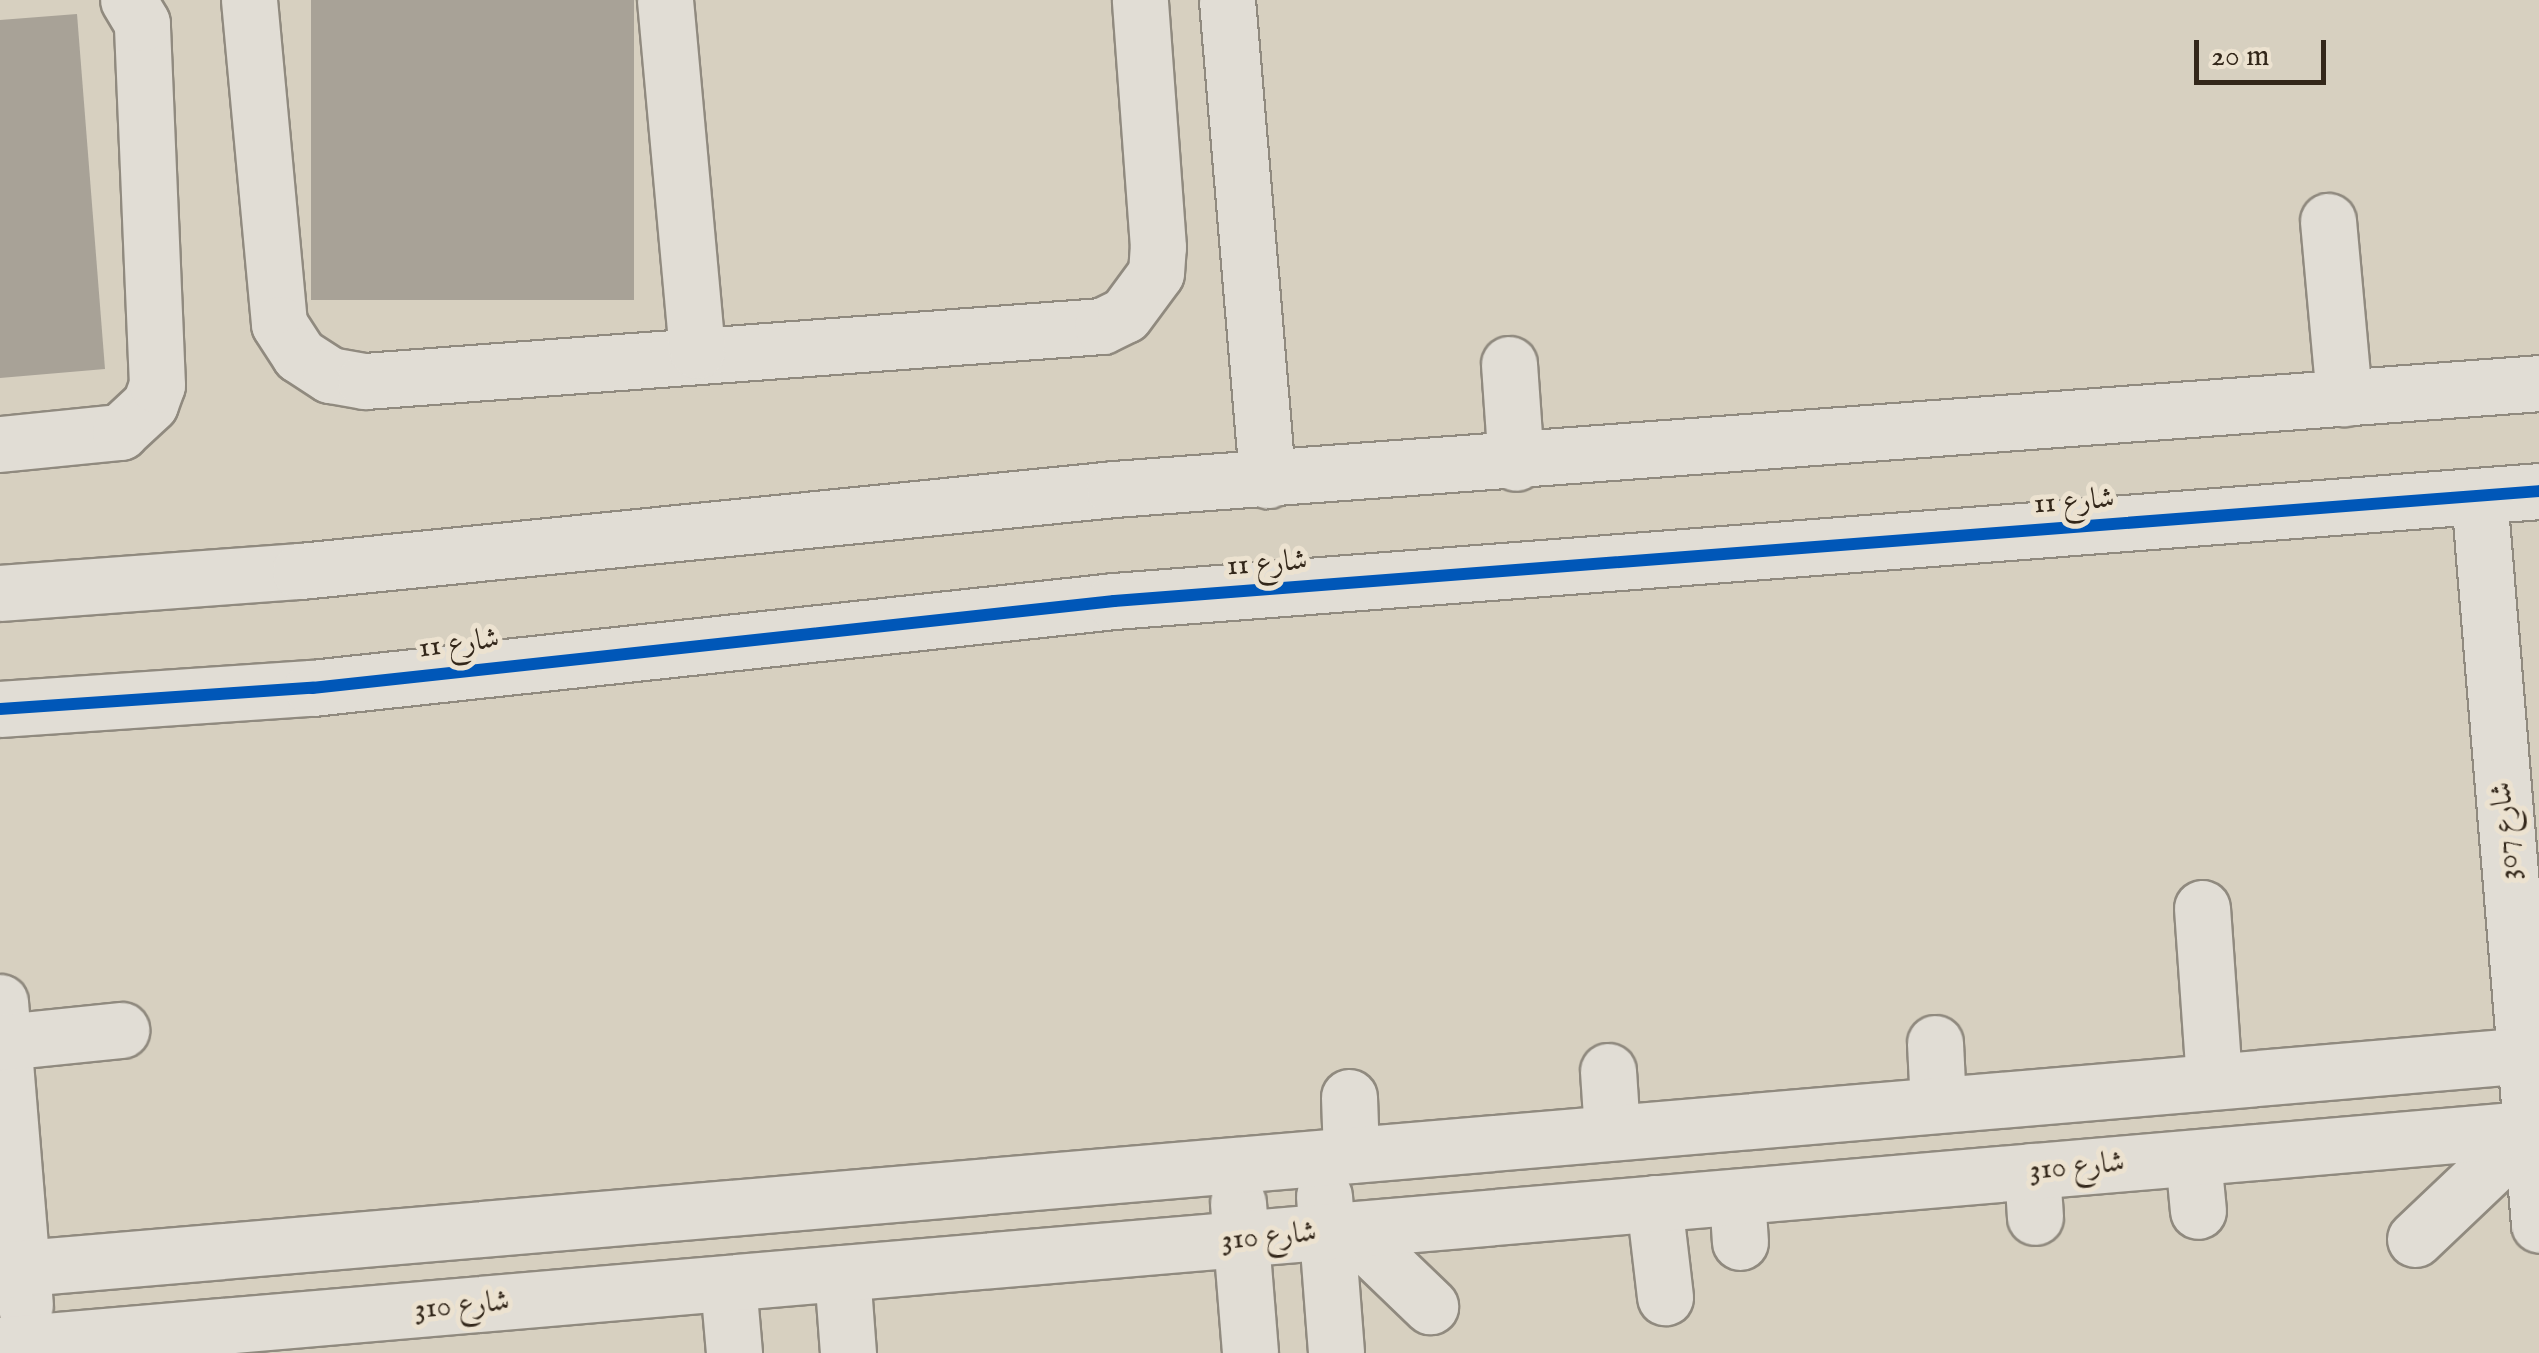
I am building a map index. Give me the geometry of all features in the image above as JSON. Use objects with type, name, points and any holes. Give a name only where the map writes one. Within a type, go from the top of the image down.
[{"type":"street","points":[[0,444],[120,432],[150,404],[157,385],[142,23],[128,0]]},
{"type":"street","points":[[249,0],[279,324],[299,355],[330,375],[365,381],[698,351],[1102,326],[1125,314],[1156,273],[1158,247],[1140,0]]},
{"type":"street","points":[[665,0],[698,351]]},
{"type":"street","points":[[1226,0],[1268,480]]},
{"type":"street","points":[[2328,221],[2344,398]]},
{"type":"street","points":[[1509,364],[1516,463]]},
{"type":"street","points":[[0,592],[1268,480],[2539,383]]},
{"type":"street","name":"شارع 11","points":[[0,709],[312,688],[1134,599],[2539,491]]},
{"type":"street","name":"شارع 307","points":[[2479,496],[2532,1054],[2539,1225]]},
{"type":"street","points":[[2202,908],[2214,1080]]},
{"type":"street","points":[[19,1347],[11,1269],[2,1022],[121,1030]]},
{"type":"street","points":[[1936,1042],[1938,1104]]},
{"type":"street","points":[[11,1269],[2532,1054]]},
{"type":"street","points":[[1608,1071],[1612,1132]]},
{"type":"street","points":[[1336,1353],[1336,1156],[1349,1097]]},
{"type":"street","points":[[2415,1239],[2535,1128]]},
{"type":"street","name":"شارع 310","points":[[19,1347],[364,1334],[496,1324],[653,1309],[728,1284],[1654,1203],[1738,1220],[2034,1194],[2192,1158],[2535,1128]]},
{"type":"street","points":[[2192,1158],[2198,1211]]},
{"type":"street","points":[[1235,1165],[1250,1353]]},
{"type":"street","points":[[1654,1203],[1665,1297]]},
{"type":"street","points":[[1339,1231],[1430,1306]]},
{"type":"street","points":[[842,1273],[848,1353]]},
{"type":"street","points":[[728,1284],[734,1353]]},
{"type":"building","points":[[311,0],[634,0],[634,300],[311,300]]},
{"type":"building","points":[[77,14],[105,369],[0,378],[0,20]]},
{"type":"cycle path","points":[[0,709],[312,688],[1114,601],[2539,491]]}]
